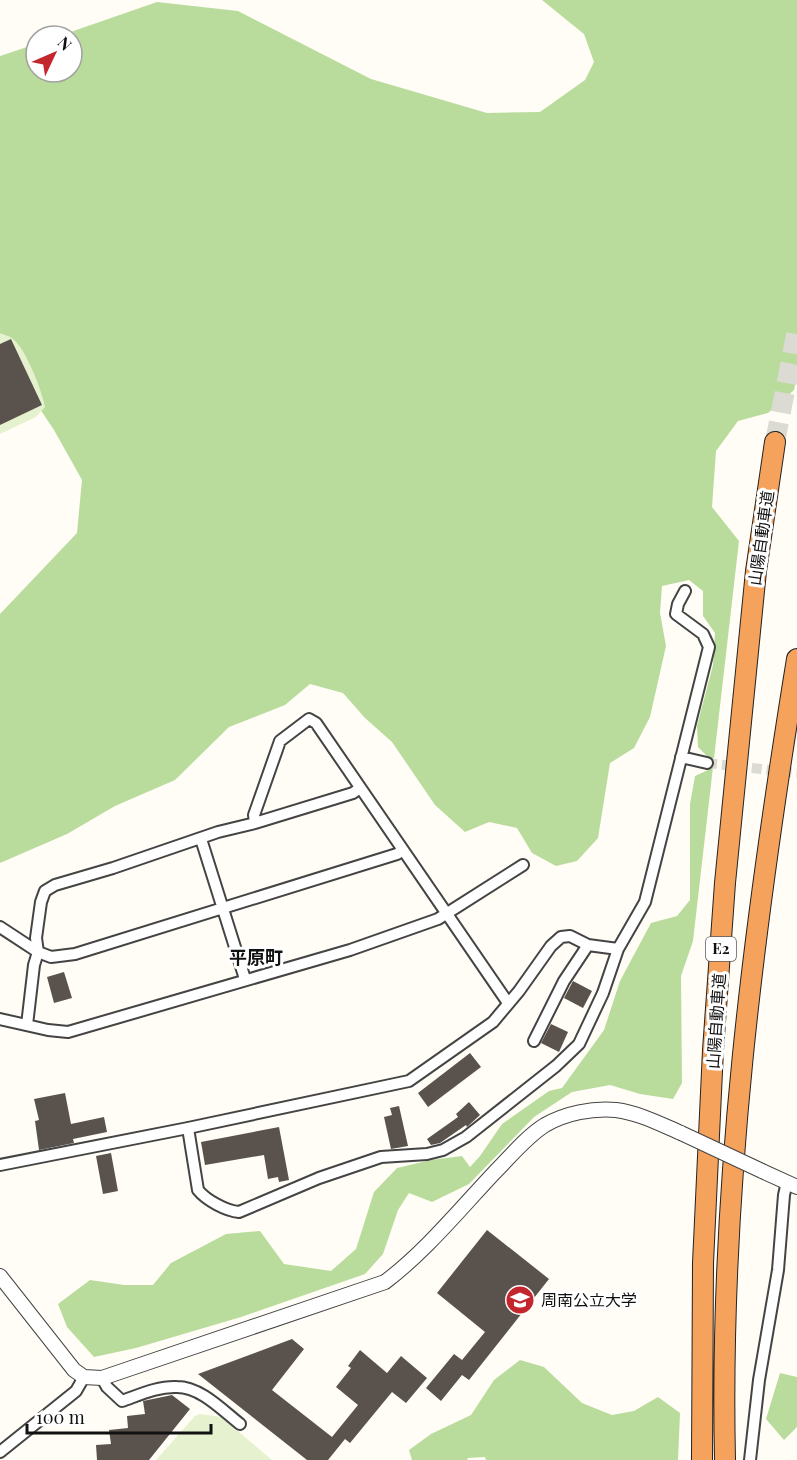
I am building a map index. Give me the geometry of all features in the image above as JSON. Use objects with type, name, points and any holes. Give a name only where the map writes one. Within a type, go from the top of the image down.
[{"type":"highway","name":"山陽自動車道","points":[[702,1460],[703,1263],[713,1050],[725,883],[756,571],[776,442]]},
{"type":"highway","name":"山陽自動車道","points":[[725,1460],[727,1264],[736,1129],[749,994],[797,659]]},
{"type":"street","points":[[188,1128],[198,1190],[202,1196],[238,1212],[319,1178],[381,1158],[427,1154],[443,1150],[466,1137],[556,1066],[579,1044],[603,993],[618,949],[645,902],[709,647],[703,633],[676,614],[685,591]]},
{"type":"street","points":[[255,824],[254,815],[280,741],[309,719],[316,723],[508,1003]]},
{"type":"street","points":[[681,757],[707,763]]},
{"type":"street","points":[[27,1025],[34,965],[38,952],[36,938],[41,902],[45,891],[55,885],[218,832],[255,824],[353,793],[360,788]]},
{"type":"street","points":[[201,839],[245,979]]},
{"type":"street","points":[[0,927],[38,952],[51,957],[75,954],[397,854],[403,850]]},
{"type":"street","points":[[0,1019],[68,1032],[350,950],[447,914],[523,865]]},
{"type":"street","points":[[0,1165],[409,1081],[493,1022],[519,991],[551,946],[561,937],[570,936],[588,945],[618,949]]},
{"type":"street","points":[[534,1041],[564,981],[588,945]]},
{"type":"street","points":[[0,1276],[74,1370],[84,1377],[102,1378],[385,1282],[401,1270],[437,1234],[528,1138],[546,1125],[569,1114],[592,1110],[616,1110],[645,1117],[792,1184],[784,1196],[778,1270],[759,1380],[750,1460]]},
{"type":"street","points":[[0,1452],[76,1391],[84,1377]]},
{"type":"street","points":[[102,1378],[107,1387],[122,1401],[161,1388],[178,1386],[197,1391],[240,1424]]},
{"type":"green space","points":[[542,0],[797,0],[797,377],[794,390],[768,413],[738,421],[716,451],[712,507],[739,541],[693,941],[681,976],[682,1083],[673,1099],[640,1094],[610,1085],[572,1092],[534,1117],[469,1184],[432,1202],[409,1193],[398,1210],[383,1254],[365,1274],[241,1317],[136,1348],[94,1357],[67,1327],[58,1304],[90,1280],[124,1285],[153,1285],[171,1263],[226,1234],[260,1231],[284,1264],[331,1271],[356,1249],[374,1192],[397,1168],[462,1156],[470,1167],[502,1124],[549,1091],[562,1088],[604,1030],[620,981],[651,923],[677,916],[690,900],[690,804],[695,776],[708,770],[709,758],[698,747],[697,726],[713,665],[715,633],[703,616],[703,591],[689,580],[662,586],[660,613],[666,646],[650,717],[634,748],[610,763],[598,838],[577,861],[556,866],[532,853],[517,828],[489,822],[465,832],[435,805],[392,742],[365,718],[343,693],[310,684],[285,705],[229,727],[175,780],[115,806],[67,834],[0,863],[0,614],[77,533],[82,480],[54,430],[0,349],[0,56],[24,48],[24,84],[84,84],[84,27],[157,2],[238,11],[371,79],[487,113],[540,112],[585,80],[594,62],[584,34]]},
{"type":"green space","points":[[0,333],[12,338],[23,352],[41,391],[45,407],[36,417],[0,434]]},
{"type":"green space","points":[[520,1360],[544,1367],[582,1403],[612,1415],[634,1411],[658,1397],[680,1413],[678,1460],[486,1460],[485,1457],[468,1458],[467,1460],[412,1460],[409,1450],[431,1434],[471,1415],[494,1380]]},
{"type":"green space","points":[[780,1373],[797,1377],[797,1427],[784,1440],[766,1419]]},
{"type":"green space","points":[[200,1414],[221,1417],[272,1460],[156,1460],[195,1416]]},
{"type":"building","points":[[11,339],[42,405],[0,425],[0,344]]},
{"type":"building","points":[[64,972],[72,998],[54,1003],[47,977]]},
{"type":"building","points":[[573,981],[592,991],[583,1008],[564,998]]},
{"type":"building","points":[[551,1024],[568,1032],[559,1052],[541,1043]]},
{"type":"building","points":[[470,1053],[481,1067],[428,1107],[418,1093]]},
{"type":"building","points":[[65,1093],[71,1124],[104,1117],[107,1132],[73,1139],[74,1143],[39,1150],[35,1121],[39,1120],[34,1099]]},
{"type":"building","points":[[469,1102],[480,1115],[467,1127],[466,1125],[440,1143],[431,1145],[427,1139],[458,1117],[456,1114]]},
{"type":"building","points":[[399,1106],[408,1146],[391,1149],[384,1117],[392,1115],[390,1108]]},
{"type":"building","points":[[279,1127],[289,1180],[279,1182],[278,1177],[268,1179],[264,1155],[205,1165],[201,1142]]},
{"type":"building","points":[[111,1153],[118,1191],[103,1194],[96,1156]]},
{"type":"building","points":[[487,1230],[549,1279],[469,1380],[462,1375],[441,1401],[426,1388],[454,1354],[462,1360],[485,1332],[437,1293]]},
{"type":"building","points":[[292,1339],[304,1349],[272,1390],[332,1437],[358,1405],[336,1387],[351,1368],[348,1366],[360,1350],[387,1373],[401,1356],[427,1378],[406,1403],[392,1392],[350,1443],[345,1439],[328,1460],[307,1460],[198,1374]]},
{"type":"building","points":[[172,1395],[190,1409],[149,1460],[97,1460],[96,1445],[111,1444],[109,1430],[128,1428],[127,1416],[145,1414],[143,1401]]},
{"type":"tunnel","points":[[775,442],[797,330]]},
{"type":"tunnel","points":[[707,763],[797,773]]},
{"type":"place","name":"周南公立大学","points":[[520,1300]]},
{"type":"district","name":"平原町","points":[[256,958]]}]
